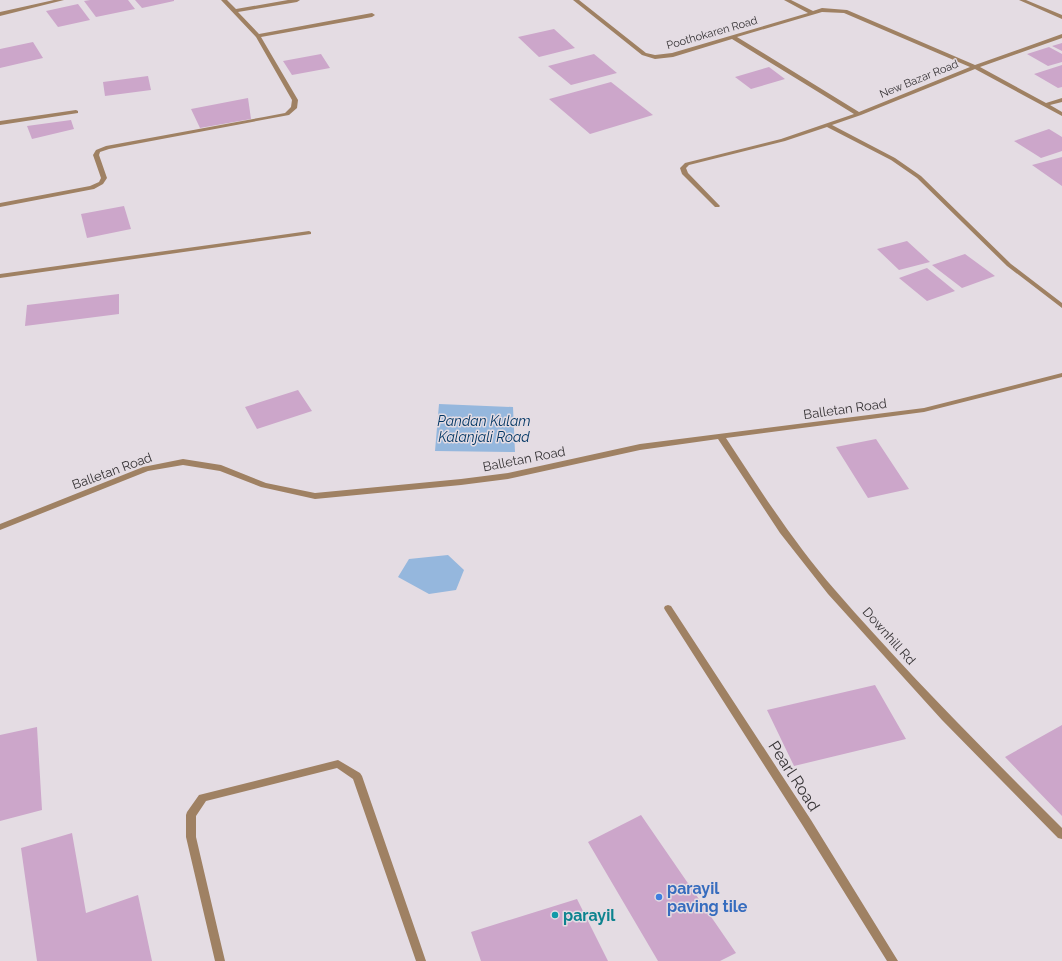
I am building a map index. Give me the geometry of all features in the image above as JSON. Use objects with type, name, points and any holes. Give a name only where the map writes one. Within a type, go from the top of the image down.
[{"type":"street","points":[[0,14],[60,0]]},
{"type":"street","points":[[0,205],[92,188],[101,183],[104,178],[96,155],[98,151],[108,147],[264,120],[286,114],[294,108],[295,100],[258,36],[224,0]]},
{"type":"street","points":[[234,11],[296,0]]},
{"type":"street","name":"Poothokaren Road","points":[[576,0],[644,54],[655,57],[673,55],[822,10],[845,11],[975,67]]},
{"type":"street","points":[[787,0],[813,13]]},
{"type":"street","points":[[1022,0],[1062,16]]},
{"type":"street","points":[[258,36],[372,15]]},
{"type":"street","name":"New Bazar Road","points":[[717,206],[685,174],[682,168],[686,164],[783,140],[828,125],[975,67],[1062,36]]},
{"type":"street","points":[[734,37],[859,114]]},
{"type":"street","points":[[975,67],[1062,114]]},
{"type":"street","points":[[1045,105],[1062,100]]},
{"type":"street","points":[[0,123],[76,112]]},
{"type":"street","points":[[828,125],[893,160],[918,177],[1009,265],[1062,306]]},
{"type":"street","points":[[0,276],[98,264],[247,240],[309,233]]},
{"type":"street","name":"Balletan Road","points":[[0,527],[146,469],[183,462],[221,468],[264,485],[315,496],[508,476],[640,447],[720,436],[837,423],[924,410],[1062,375]]},
{"type":"street","name":"Downhill Rd","points":[[720,436],[784,532],[831,592],[945,717],[1062,835]]},
{"type":"street","name":"Pearl Road","points":[[668,608],[807,823],[893,961]]},
{"type":"street","points":[[220,961],[191,837],[191,815],[203,798],[338,764],[357,776],[421,961]]},
{"type":"water","name":"Pandan Kulam Kalanjali Road","points":[[439,404],[513,407],[515,452],[435,451]]},
{"type":"water","points":[[448,555],[464,570],[456,590],[429,594],[398,577],[409,559]]},
{"type":"building","points":[[128,0],[135,9],[96,17],[84,1]]},
{"type":"building","points":[[135,0],[174,0],[174,1],[142,8]]},
{"type":"building","points":[[78,4],[90,20],[58,27],[46,11]]},
{"type":"building","points":[[554,29],[575,48],[539,57],[518,37]]},
{"type":"building","points":[[33,42],[43,58],[0,68],[0,49]]},
{"type":"building","points":[[1062,43],[1062,51],[1052,46]]},
{"type":"building","points":[[1049,47],[1062,54],[1062,62],[1048,66],[1027,54]]},
{"type":"building","points":[[321,54],[330,68],[292,75],[283,61]]},
{"type":"building","points":[[594,54],[617,73],[571,85],[548,66]]},
{"type":"building","points":[[1062,65],[1062,87],[1058,88],[1034,74]]},
{"type":"building","points":[[769,67],[785,79],[751,89],[735,77]]},
{"type":"building","points":[[148,76],[151,90],[105,96],[103,82]]},
{"type":"building","points":[[611,82],[653,115],[590,134],[549,99]]},
{"type":"building","points":[[248,98],[251,119],[200,128],[191,109]]},
{"type":"building","points":[[71,120],[74,129],[32,139],[27,126]]},
{"type":"building","points":[[1049,129],[1062,137],[1062,151],[1041,158],[1014,141]]},
{"type":"building","points":[[1062,157],[1062,186],[1032,165]]},
{"type":"building","points":[[124,206],[131,229],[87,238],[81,214]]},
{"type":"building","points":[[907,241],[930,262],[899,270],[877,249]]},
{"type":"building","points":[[965,254],[995,276],[962,288],[932,265]]},
{"type":"building","points":[[927,268],[955,291],[927,301],[899,278]]},
{"type":"building","points":[[119,294],[119,314],[25,326],[27,305]]},
{"type":"building","points":[[298,390],[312,411],[257,429],[245,407]]},
{"type":"building","points":[[876,439],[909,489],[868,498],[836,447]]},
{"type":"building","points":[[875,685],[906,739],[794,766],[767,710]]},
{"type":"building","points":[[1062,725],[1062,816],[1005,757]]},
{"type":"building","points":[[37,727],[42,810],[0,821],[0,735]]},
{"type":"building","name":"parayil paving tile","points":[[641,815],[736,953],[720,961],[658,961],[588,842]]},
{"type":"building","points":[[72,833],[86,913],[138,895],[152,961],[37,961],[21,848]]},
{"type":"building","name":"parayil","points":[[577,899],[608,961],[481,961],[471,932]]},
{"type":"place","name":"parayil paving tile","points":[[659,897]]},
{"type":"place","name":"parayil","points":[[555,915]]}]
